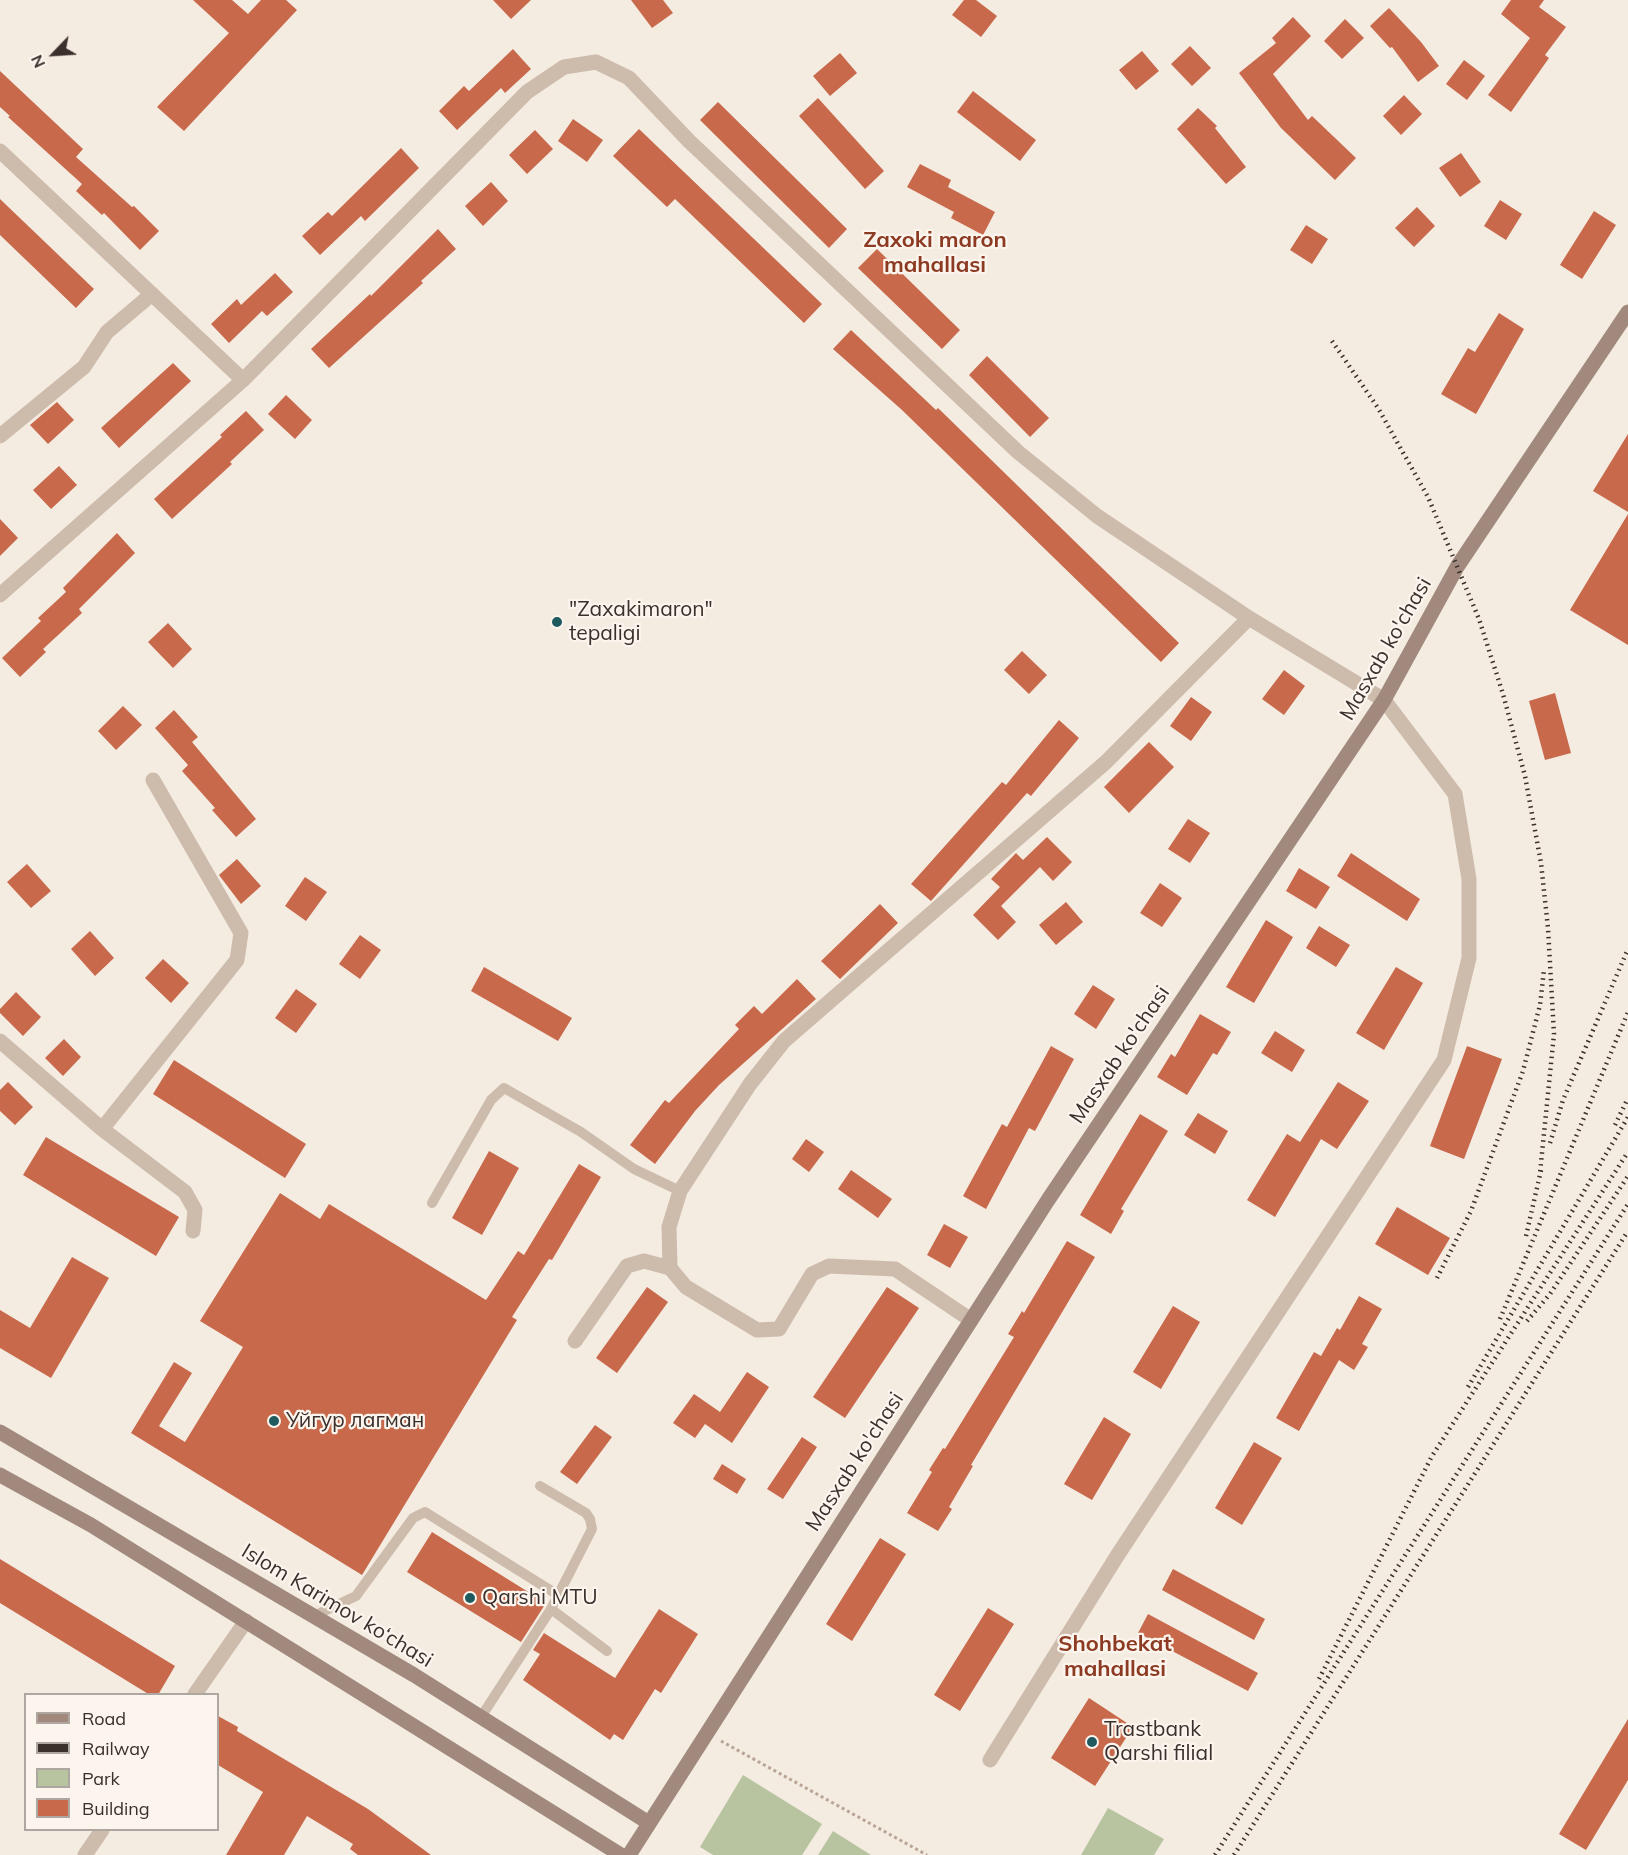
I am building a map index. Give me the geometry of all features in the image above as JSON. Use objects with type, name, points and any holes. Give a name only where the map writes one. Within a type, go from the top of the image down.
[{"type":"main road","name":"Masxab ko'chasi","points":[[629,1855],[1048,1200],[1384,700],[1457,567],[1628,312]]},
{"type":"main road","name":"Islom Karimov ko‘chasi","points":[[0,1432],[314,1616],[481,1717],[649,1823]]},
{"type":"main road","points":[[0,1475],[91,1525],[621,1855]]},
{"type":"street","points":[[0,595],[243,380],[527,93],[564,67],[596,62],[628,78],[689,141],[1018,452],[1097,516],[1249,618],[1384,700],[1455,794],[1457,805],[1469,879],[1470,958],[1444,1059],[1117,1556],[990,1760]]},
{"type":"street","points":[[0,151],[243,380]]},
{"type":"street","points":[[0,436],[84,367],[107,332],[152,294]]},
{"type":"street","points":[[670,1268],[669,1227],[680,1191],[750,1084],[783,1041],[1106,762],[1249,618]]},
{"type":"street","points":[[102,1129],[237,960],[241,933],[153,780]]},
{"type":"street","points":[[0,1041],[102,1129],[186,1192],[195,1210],[193,1231]]},
{"type":"street","points":[[575,1341],[627,1266],[644,1261],[670,1268],[686,1287],[757,1330],[779,1329],[812,1274],[829,1266],[896,1269],[971,1320]]},
{"type":"street","points":[[196,1693],[246,1622]]},
{"type":"street","points":[[85,1855],[101,1831]]},
{"type":"lane","points":[[432,1203],[491,1100],[504,1088],[581,1132],[634,1168],[680,1191]]},
{"type":"lane","points":[[481,1717],[551,1609],[592,1529],[586,1513],[540,1486]]},
{"type":"lane","points":[[314,1616],[356,1596],[413,1518],[425,1512],[558,1595]]},
{"type":"lane","points":[[551,1609],[608,1651]]},
{"type":"path","points":[[706,1733],[927,1855]]},
{"type":"green space","points":[[743,1775],[822,1824],[802,1855],[713,1855],[700,1847]]},
{"type":"green space","points":[[1108,1808],[1164,1839],[1154,1855],[1081,1855]]},
{"type":"green space","points":[[833,1831],[871,1855],[818,1855]]},
{"type":"building","points":[[193,0],[232,0],[248,14],[261,0],[286,0],[297,10],[184,131],[157,107],[229,33]]},
{"type":"building","points":[[493,0],[531,0],[511,19]]},
{"type":"building","points":[[631,0],[663,0],[673,13],[652,28]]},
{"type":"building","points":[[964,0],[976,0],[997,16],[981,37],[952,15]]},
{"type":"building","points":[[1511,0],[1544,0],[1539,7],[1566,27],[1545,55],[1549,58],[1511,112],[1488,95],[1530,38],[1501,14]]},
{"type":"building","points":[[1389,8],[1421,42],[1439,66],[1418,82],[1392,47],[1390,48],[1370,26]]},
{"type":"building","points":[[1293,17],[1311,36],[1273,74],[1308,120],[1312,116],[1356,158],[1335,180],[1281,128],[1239,73],[1276,43],[1272,38]]},
{"type":"building","points":[[1345,19],[1364,38],[1342,59],[1324,41]]},
{"type":"building","points":[[1190,46],[1211,68],[1192,86],[1171,64]]},
{"type":"building","points":[[513,49],[531,69],[505,93],[501,88],[457,130],[439,111],[464,86],[469,91]]},
{"type":"building","points":[[1142,51],[1159,71],[1136,90],[1119,70]]},
{"type":"building","points":[[840,53],[857,73],[830,96],[813,76]]},
{"type":"building","points":[[1464,60],[1485,76],[1467,100],[1446,84]]},
{"type":"building","points":[[0,71],[83,149],[76,157],[132,207],[134,206],[159,231],[140,250],[104,213],[102,215],[76,191],[82,184],[8,117],[10,116],[0,107]]},
{"type":"building","points":[[973,91],[1036,140],[1020,161],[957,112]]},
{"type":"building","points":[[1404,95],[1422,114],[1401,135],[1383,116]]},
{"type":"building","points":[[818,98],[884,171],[865,189],[799,116]]},
{"type":"building","points":[[718,102],[847,229],[829,248],[700,120]]},
{"type":"building","points":[[1198,108],[1217,126],[1215,128],[1246,167],[1226,184],[1177,129]]},
{"type":"building","points":[[573,119],[603,140],[587,162],[558,141]]},
{"type":"building","points":[[639,129],[822,304],[804,323],[675,199],[667,207],[613,156]]},
{"type":"building","points":[[535,130],[553,149],[527,174],[509,155]]},
{"type":"building","points":[[401,148],[419,168],[365,221],[361,216],[320,255],[302,236],[328,212],[332,216]]},
{"type":"building","points":[[1461,153],[1481,182],[1460,197],[1439,168]]},
{"type":"building","points":[[920,164],[951,180],[948,187],[995,212],[983,235],[951,218],[954,212],[907,187]]},
{"type":"building","points":[[491,182],[508,201],[483,226],[465,206]]},
{"type":"building","points":[[0,199],[94,289],[76,308],[0,235]]},
{"type":"building","points":[[1500,200],[1522,214],[1506,240],[1484,226]]},
{"type":"building","points":[[1417,207],[1435,226],[1414,247],[1395,228]]},
{"type":"building","points":[[1594,211],[1616,225],[1582,279],[1560,265]]},
{"type":"building","points":[[1306,225],[1328,239],[1312,264],[1290,250]]},
{"type":"building","points":[[438,229],[456,249],[421,281],[423,283],[329,368],[311,349],[370,294],[371,296]]},
{"type":"building","points":[[877,249],[960,330],[942,349],[858,268]]},
{"type":"building","points":[[275,273],[293,292],[267,316],[262,311],[229,343],[211,324],[237,299],[241,305]]},
{"type":"building","points":[[1499,313],[1524,329],[1476,414],[1441,394],[1468,348],[1475,352]]},
{"type":"building","points":[[851,330],[936,410],[938,408],[1179,643],[1161,662],[902,410],[833,349]]},
{"type":"building","points":[[987,356],[1049,418],[1030,437],[969,375]]},
{"type":"building","points":[[173,363],[191,381],[119,448],[101,428]]},
{"type":"building","points":[[286,395],[312,420],[295,439],[268,414]]},
{"type":"building","points":[[57,402],[74,420],[48,444],[30,425]]},
{"type":"building","points":[[246,411],[264,430],[230,462],[232,464],[172,519],[154,499],[222,437],[220,435]]},
{"type":"building","points":[[1628,434],[1628,512],[1593,491]]},
{"type":"building","points":[[59,466],[77,485],[51,509],[33,490]]},
{"type":"building","points":[[1628,514],[1628,645],[1570,610]]},
{"type":"building","points":[[0,519],[18,538],[0,556]]},
{"type":"building","points":[[117,533],[135,553],[79,609],[82,613],[43,649],[46,652],[20,677],[2,658],[41,621],[38,618],[66,592],[63,588]]},
{"type":"building","points":[[168,623],[192,649],[173,668],[148,642]]},
{"type":"building","points":[[1022,651],[1047,675],[1029,694],[1004,670]]},
{"type":"building","points":[[1284,670],[1305,686],[1284,715],[1262,699]]},
{"type":"building","points":[[1555,693],[1571,753],[1545,760],[1529,701]]},
{"type":"building","points":[[1191,697],[1212,712],[1191,741],[1170,726]]},
{"type":"building","points":[[123,706],[142,725],[116,750],[98,731]]},
{"type":"building","points":[[174,710],[198,737],[192,742],[256,819],[236,837],[212,810],[215,808],[182,771],[188,765],[155,728]]},
{"type":"building","points":[[1059,720],[1079,738],[1031,796],[1027,793],[931,901],[911,884],[1002,782],[1006,785]]},
{"type":"building","points":[[1149,742],[1174,767],[1129,813],[1104,787]]},
{"type":"building","points":[[1188,819],[1210,833],[1190,863],[1168,849]]},
{"type":"building","points":[[1047,837],[1072,862],[1053,881],[1040,867],[1001,906],[1016,922],[998,940],[973,915],[1000,887],[991,879],[1016,853],[1023,860]]},
{"type":"building","points":[[1351,853],[1420,899],[1407,921],[1337,876]]},
{"type":"building","points":[[237,859],[261,886],[241,904],[219,875]]},
{"type":"building","points":[[27,864],[51,891],[31,908],[7,882]]},
{"type":"building","points":[[1299,868],[1330,887],[1316,909],[1286,891]]},
{"type":"building","points":[[305,877],[327,892],[306,921],[285,906]]},
{"type":"building","points":[[1160,883],[1182,898],[1162,927],[1140,913]]},
{"type":"building","points":[[1066,902],[1083,922],[1056,945],[1039,925]]},
{"type":"building","points":[[880,904],[898,923],[840,979],[821,961]]},
{"type":"building","points":[[1266,920],[1293,937],[1254,1003],[1226,987]]},
{"type":"building","points":[[1319,926],[1350,945],[1336,967],[1306,948]]},
{"type":"building","points":[[90,931],[114,958],[95,976],[71,949]]},
{"type":"building","points":[[360,935],[381,950],[360,979],[339,964]]},
{"type":"building","points":[[163,959],[189,983],[171,1003],[145,978]]},
{"type":"building","points":[[484,967],[572,1018],[558,1041],[471,991]]},
{"type":"building","points":[[1396,967],[1423,983],[1384,1050],[1356,1033]]},
{"type":"building","points":[[797,979],[816,999],[719,1085],[695,1111],[655,1164],[630,1145],[665,1100],[669,1103],[739,1029],[735,1025],[754,1006],[762,1014]]},
{"type":"building","points":[[1093,985],[1115,999],[1096,1029],[1074,1014]]},
{"type":"building","points":[[296,989],[317,1004],[296,1033],[275,1018]]},
{"type":"building","points":[[16,992],[41,1017],[23,1036],[0,1013],[0,1009]]},
{"type":"building","points":[[1200,1014],[1231,1032],[1217,1055],[1213,1053],[1187,1095],[1157,1077],[1171,1054],[1175,1057]]},
{"type":"building","points":[[1275,1031],[1305,1050],[1292,1072],[1261,1053]]},
{"type":"building","points":[[64,1039],[81,1057],[63,1076],[45,1058]]},
{"type":"building","points":[[1051,1046],[1074,1059],[1035,1131],[1029,1128],[986,1209],[963,1196],[1002,1124],[1007,1127]]},
{"type":"building","points":[[1467,1046],[1502,1059],[1464,1159],[1430,1146]]},
{"type":"building","points":[[174,1060],[306,1144],[285,1178],[153,1094]]},
{"type":"building","points":[[8,1082],[33,1107],[15,1125],[0,1111],[0,1090]]},
{"type":"building","points":[[1338,1082],[1369,1101],[1337,1149],[1321,1139],[1275,1217],[1247,1200],[1287,1134],[1300,1142]]},
{"type":"building","points":[[1198,1113],[1228,1131],[1215,1154],[1184,1135]]},
{"type":"building","points":[[1140,1114],[1168,1131],[1121,1209],[1124,1211],[1111,1234],[1080,1215]]},
{"type":"building","points":[[46,1137],[179,1217],[156,1256],[23,1175]]},
{"type":"building","points":[[806,1139],[824,1152],[809,1172],[792,1159]]},
{"type":"building","points":[[489,1151],[519,1168],[482,1235],[452,1218]]},
{"type":"building","points":[[579,1164],[601,1177],[552,1260],[549,1259],[512,1317],[517,1320],[362,1575],[131,1433],[174,1362],[192,1373],[159,1426],[185,1442],[243,1347],[200,1321],[280,1193],[320,1219],[329,1204],[486,1300],[518,1251],[524,1255]]},
{"type":"building","points":[[851,1170],[892,1199],[878,1218],[838,1189]]},
{"type":"building","points":[[1397,1207],[1450,1238],[1428,1275],[1375,1244]]},
{"type":"building","points":[[944,1224],[968,1237],[950,1268],[927,1255]]},
{"type":"building","points":[[1067,1241],[1095,1257],[971,1465],[973,1466],[949,1507],[952,1509],[938,1531],[907,1513],[932,1472],[929,1470],[943,1448],[945,1449],[1014,1337],[1008,1334],[1022,1311],[1024,1313]]},
{"type":"building","points":[[72,1257],[109,1278],[51,1378],[0,1348],[0,1310],[30,1328]]},
{"type":"building","points":[[647,1287],[668,1302],[617,1373],[596,1358]]},
{"type":"building","points":[[887,1287],[919,1308],[845,1418],[813,1397]]},
{"type":"building","points":[[1359,1296],[1382,1309],[1362,1344],[1368,1347],[1354,1370],[1339,1360],[1299,1431],[1276,1418],[1314,1352],[1321,1356],[1337,1328],[1340,1330]]},
{"type":"building","points":[[1173,1306],[1200,1322],[1161,1389],[1133,1372]]},
{"type":"building","points":[[747,1372],[769,1387],[732,1443],[705,1424],[695,1438],[673,1423],[694,1394],[720,1412]]},
{"type":"building","points":[[1104,1417],[1131,1434],[1092,1500],[1064,1484]]},
{"type":"building","points":[[595,1425],[612,1437],[577,1484],[560,1472]]},
{"type":"building","points":[[802,1437],[817,1447],[783,1499],[767,1489]]},
{"type":"building","points":[[1254,1442],[1282,1458],[1242,1525],[1215,1508]]},
{"type":"building","points":[[722,1464],[746,1479],[737,1494],[713,1479]]},
{"type":"building","points":[[432,1532],[546,1603],[521,1642],[407,1572]]},
{"type":"building","points":[[880,1538],[906,1554],[852,1641],[826,1624]]},
{"type":"building","points":[[0,1559],[175,1666],[159,1693],[147,1693],[0,1603]]},
{"type":"building","points":[[1173,1569],[1265,1619],[1254,1640],[1162,1590]]},
{"type":"building","points":[[988,1608],[1014,1624],[960,1711],[934,1695]]},
{"type":"building","points":[[659,1609],[698,1634],[661,1693],[655,1689],[623,1740],[614,1734],[610,1740],[523,1680],[540,1654],[533,1650],[544,1633],[615,1678]]},
{"type":"building","points":[[1148,1614],[1258,1673],[1248,1691],[1138,1633]]},
{"type":"building","name":"Trastbank Qarshi filial","points":[[1089,1698],[1133,1727],[1095,1786],[1051,1758]]},
{"type":"building","points":[[219,1717],[238,1727],[237,1731],[368,1809],[431,1855],[358,1855],[350,1849],[353,1844],[307,1816],[284,1855],[226,1855],[263,1792],[219,1766]]},
{"type":"building","points":[[1628,1719],[1628,1780],[1586,1850],[1559,1834]]},
{"type":"railway","points":[[1332,341],[1378,408],[1428,497],[1479,619],[1503,694],[1525,776],[1541,863],[1548,928],[1554,1034],[1540,1173]]},
{"type":"railway","points":[[1550,1143],[1563,1100],[1628,949]]},
{"type":"railway","points":[[1437,1278],[1471,1211],[1523,1071],[1540,1005],[1544,970]]},
{"type":"railway","points":[[1500,1319],[1628,1012]]},
{"type":"railway","points":[[1615,1125],[1628,1098]]},
{"type":"railway","points":[[1468,1387],[1628,1117]]},
{"type":"railway","points":[[1319,1679],[1432,1456],[1628,1152]]},
{"type":"railway","points":[[1526,1236],[1542,1166]]},
{"type":"railway","points":[[1527,1321],[1550,1294],[1628,1176]]},
{"type":"railway","points":[[1215,1855],[1628,1204]]},
{"type":"railway","points":[[1234,1855],[1628,1231]]},
{"type":"place","name":"\"Zaxakimaron\" tepaligi","points":[[557,622]]},
{"type":"place","name":"Уйгур лагман","points":[[274,1421]]},
{"type":"place","name":"Qarshi MTU","points":[[470,1598]]},
{"type":"place","name":"Trastbank Qarshi filial","points":[[1092,1742]]},
{"type":"district","name":"Zaxoki maron mahallasi","points":[[935,252]]},
{"type":"district","name":"Shohbekat mahallasi","points":[[1115,1656]]}]
